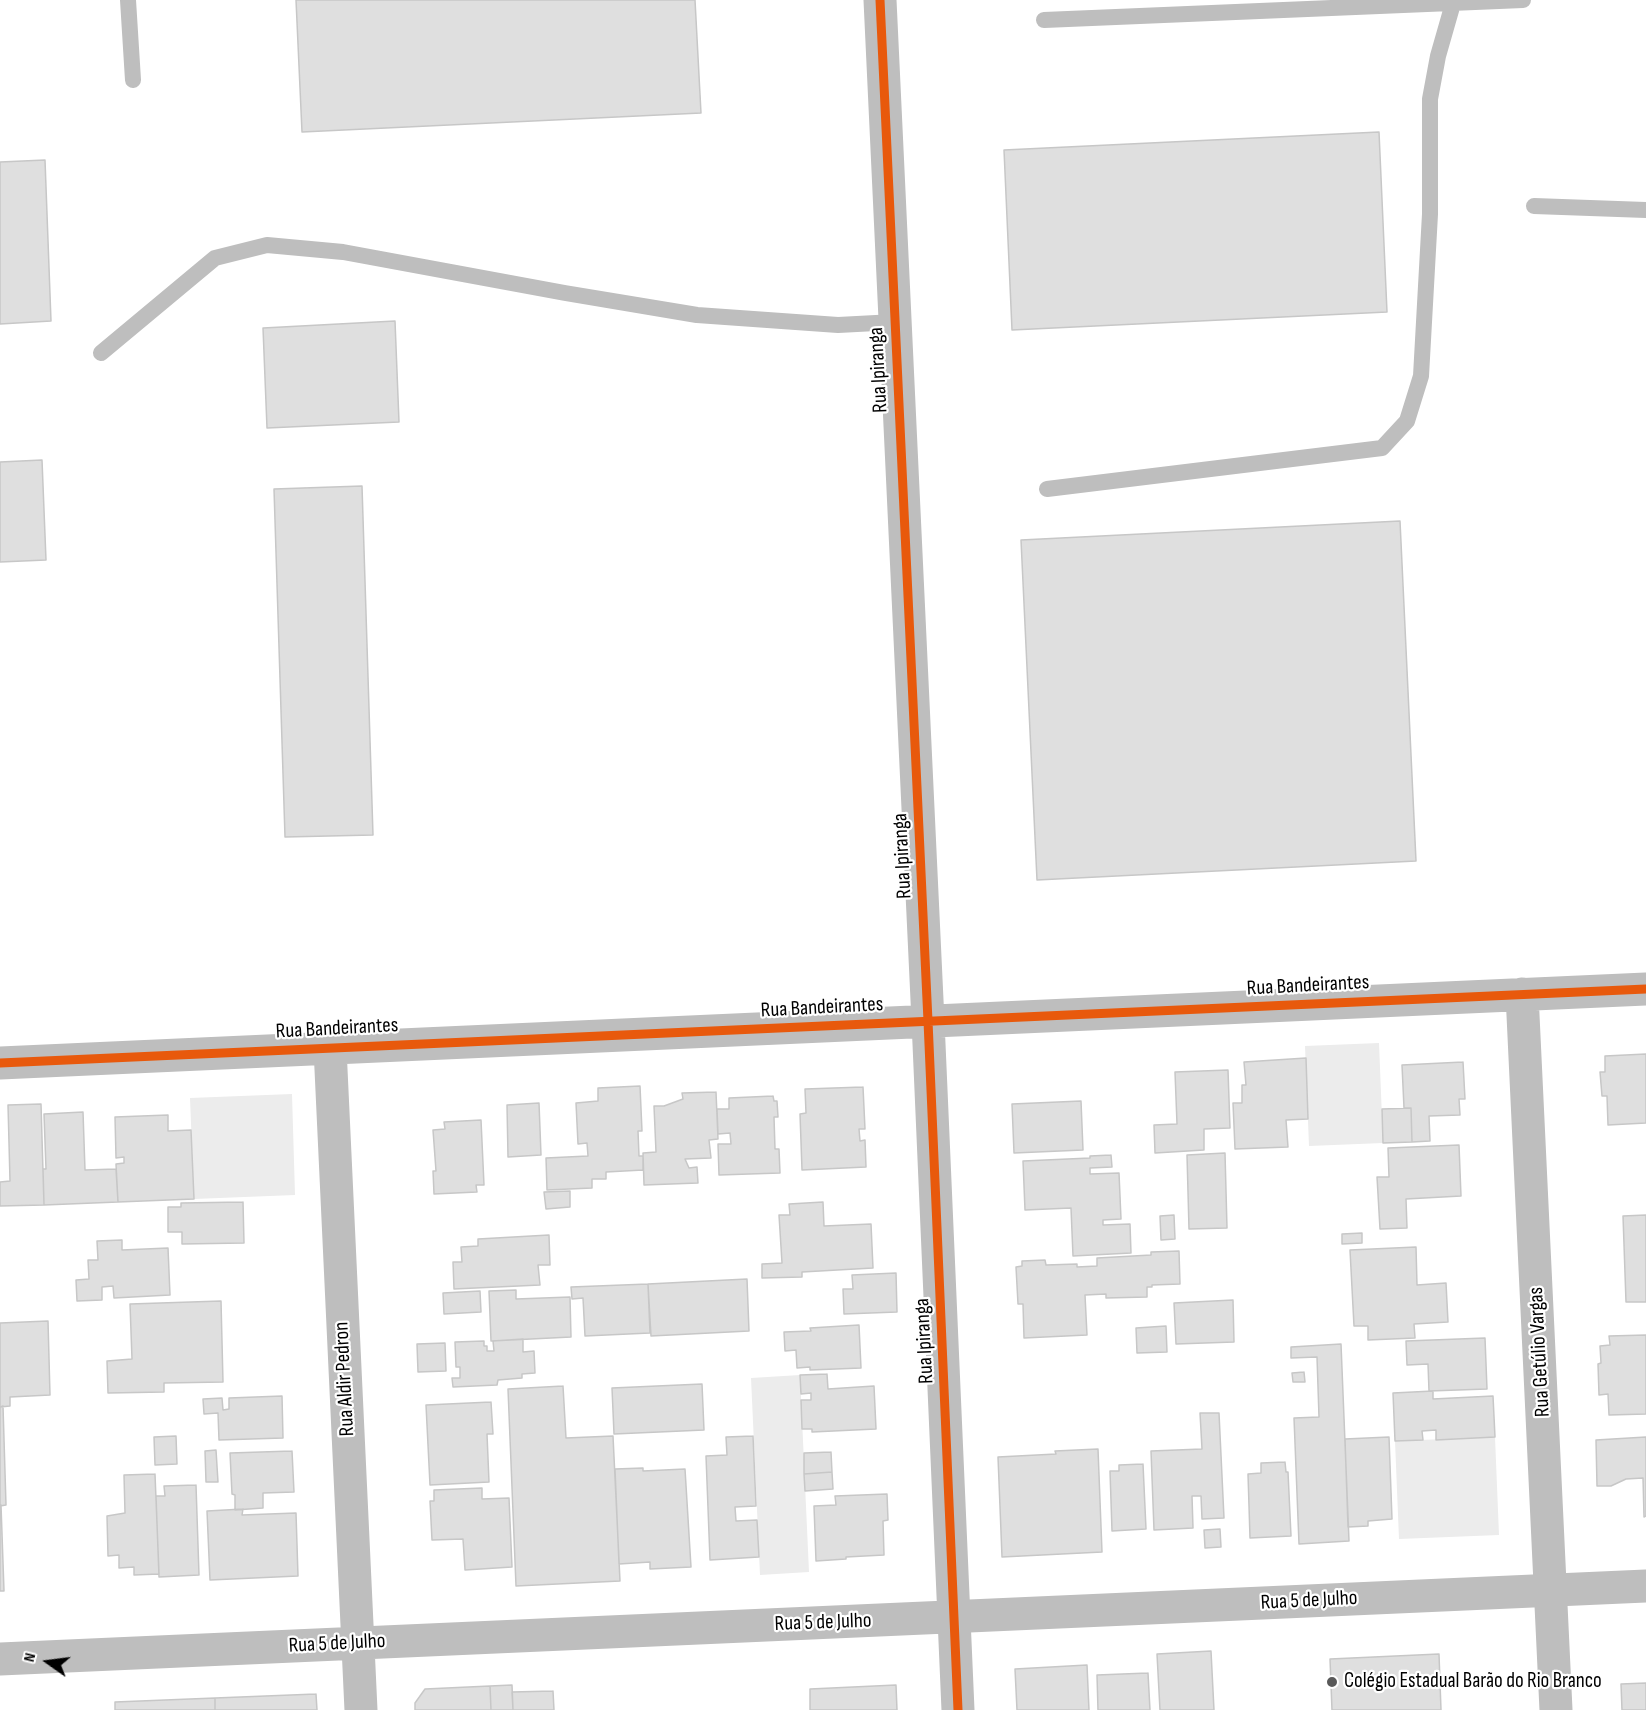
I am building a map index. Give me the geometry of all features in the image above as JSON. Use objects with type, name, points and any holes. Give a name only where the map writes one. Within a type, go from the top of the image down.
[{"type":"street","name":"Rua Ipiranga","points":[[880,0],[958,1710]]},
{"type":"street","name":"Rua Bandeirantes","points":[[0,1063],[1646,989]]},
{"type":"street","name":"Rua Getúlio Vargas","points":[[1522,994],[1556,1710]]},
{"type":"street","name":"Rua Aldir Pedron","points":[[330,1048],[361,1710]]},
{"type":"street","name":"Rua 5 de Julho","points":[[0,1659],[1646,1586]]},
{"type":"lane","points":[[128,0],[132,80]]},
{"type":"lane","points":[[1044,20],[1454,1],[1523,0]]},
{"type":"lane","points":[[1047,489],[1382,448],[1407,421],[1421,376],[1430,214],[1430,99],[1438,56],[1454,1]]},
{"type":"lane","points":[[1534,206],[1646,210]]},
{"type":"lane","points":[[102,353],[214,258],[267,245],[343,252],[697,315],[838,325],[895,322]]},
{"type":"shaded area","points":[[1379,1043],[1383,1143],[1309,1146],[1305,1046]]},
{"type":"shaded area","points":[[292,1094],[295,1195],[194,1199],[190,1098]]},
{"type":"shaded area","points":[[800,1375],[809,1572],[760,1575],[751,1378]]},
{"type":"shaded area","points":[[1495,1437],[1499,1535],[1399,1539],[1395,1441]]},
{"type":"building","points":[[296,0],[695,0],[701,113],[302,132]]},
{"type":"building","points":[[1379,132],[1387,312],[1012,330],[1004,150]]},
{"type":"building","points":[[45,160],[51,321],[0,324],[0,162]]},
{"type":"building","points":[[395,321],[399,422],[267,428],[263,328]]},
{"type":"building","points":[[42,460],[46,560],[0,562],[0,462]]},
{"type":"building","points":[[362,486],[373,835],[285,837],[274,489]]},
{"type":"building","points":[[1400,521],[1416,861],[1037,880],[1021,540]]},
{"type":"building","points":[[1646,1054],[1646,1123],[1608,1125],[1607,1096],[1602,1096],[1600,1072],[1605,1072],[1605,1056]]},
{"type":"building","points":[[1306,1058],[1308,1119],[1286,1120],[1288,1147],[1235,1149],[1233,1103],[1242,1103],[1242,1085],[1246,1085],[1244,1062]]},
{"type":"building","points":[[1463,1062],[1465,1099],[1459,1099],[1460,1115],[1429,1116],[1430,1141],[1412,1142],[1411,1108],[1404,1108],[1402,1065]]},
{"type":"building","points":[[1228,1070],[1230,1128],[1204,1129],[1204,1150],[1155,1153],[1154,1125],[1177,1124],[1175,1072]]},
{"type":"building","points":[[640,1086],[642,1131],[638,1131],[639,1156],[643,1156],[643,1170],[606,1172],[606,1179],[592,1179],[592,1188],[547,1190],[546,1158],[588,1156],[587,1143],[578,1144],[576,1103],[598,1101],[598,1088]]},
{"type":"building","points":[[863,1087],[865,1129],[859,1129],[860,1141],[865,1140],[866,1167],[802,1170],[800,1114],[806,1113],[805,1089]]},
{"type":"building","points":[[716,1092],[718,1139],[709,1140],[711,1158],[685,1159],[689,1168],[697,1167],[698,1183],[644,1185],[643,1153],[656,1152],[654,1106],[664,1106],[683,1099],[682,1093]]},
{"type":"building","points":[[773,1096],[774,1101],[777,1101],[778,1117],[774,1117],[775,1149],[779,1149],[780,1173],[719,1175],[718,1144],[731,1144],[730,1133],[718,1134],[717,1109],[729,1109],[729,1098]]},
{"type":"building","points":[[1081,1101],[1083,1150],[1014,1153],[1012,1104]]},
{"type":"building","points":[[539,1103],[541,1155],[508,1157],[507,1105]]},
{"type":"building","points":[[41,1104],[44,1205],[0,1206],[0,1182],[10,1181],[8,1105]]},
{"type":"building","points":[[1411,1108],[1412,1142],[1383,1143],[1382,1109]]},
{"type":"building","points":[[83,1112],[85,1170],[116,1169],[118,1202],[44,1205],[43,1169],[46,1169],[44,1114]]},
{"type":"building","points":[[168,1115],[168,1131],[191,1130],[194,1199],[118,1202],[116,1164],[124,1163],[124,1157],[116,1158],[115,1117]]},
{"type":"building","points":[[481,1120],[484,1185],[476,1185],[477,1192],[434,1194],[433,1171],[436,1171],[433,1130],[445,1129],[444,1122]]},
{"type":"building","points":[[1459,1145],[1461,1196],[1406,1199],[1407,1228],[1380,1229],[1377,1177],[1389,1177],[1388,1148]]},
{"type":"building","points":[[1225,1153],[1227,1228],[1189,1229],[1187,1155]]},
{"type":"building","points":[[1111,1155],[1112,1167],[1090,1168],[1090,1174],[1119,1173],[1121,1219],[1103,1220],[1103,1225],[1130,1224],[1131,1253],[1073,1256],[1071,1208],[1025,1210],[1023,1161]]},
{"type":"building","points":[[570,1191],[570,1207],[546,1209],[544,1192]]},
{"type":"building","points":[[243,1202],[244,1243],[182,1244],[182,1232],[168,1232],[168,1207],[181,1207],[181,1203]]},
{"type":"building","points":[[823,1202],[824,1226],[871,1224],[873,1268],[802,1272],[802,1277],[762,1278],[762,1264],[782,1263],[779,1215],[790,1215],[789,1204]]},
{"type":"building","points":[[1174,1215],[1175,1239],[1161,1240],[1160,1216]]},
{"type":"building","points":[[1646,1215],[1646,1302],[1626,1302],[1623,1216]]},
{"type":"building","points":[[1362,1233],[1362,1243],[1342,1244],[1342,1234]]},
{"type":"building","points":[[549,1235],[550,1265],[538,1265],[540,1285],[454,1289],[453,1262],[462,1262],[461,1247],[478,1246],[478,1239]]},
{"type":"building","points":[[122,1240],[122,1250],[168,1248],[170,1295],[114,1298],[113,1286],[102,1287],[102,1300],[77,1301],[76,1280],[89,1279],[88,1260],[98,1260],[97,1241]]},
{"type":"building","points":[[1416,1247],[1417,1285],[1446,1283],[1448,1322],[1414,1324],[1415,1338],[1368,1340],[1368,1326],[1354,1326],[1350,1250]]},
{"type":"building","points":[[1179,1251],[1180,1284],[1152,1285],[1152,1287],[1147,1287],[1147,1297],[1106,1298],[1106,1294],[1085,1295],[1087,1335],[1024,1338],[1023,1304],[1018,1304],[1016,1267],[1022,1266],[1022,1261],[1045,1260],[1046,1265],[1097,1266],[1097,1258]]},
{"type":"building","points":[[896,1273],[897,1312],[844,1314],[843,1289],[853,1289],[852,1275]]},
{"type":"building","points":[[747,1279],[749,1331],[651,1336],[648,1284]]},
{"type":"building","points":[[648,1284],[650,1333],[585,1336],[583,1298],[572,1299],[571,1287]]},
{"type":"building","points":[[516,1290],[516,1299],[570,1297],[571,1337],[491,1341],[489,1291]]},
{"type":"building","points":[[480,1291],[481,1312],[444,1314],[443,1293]]},
{"type":"building","points":[[1233,1300],[1234,1342],[1176,1344],[1174,1303]]},
{"type":"building","points":[[221,1301],[223,1382],[164,1383],[164,1392],[108,1393],[107,1361],[132,1359],[130,1304]]},
{"type":"building","points":[[48,1321],[50,1395],[10,1397],[10,1406],[0,1407],[0,1323]]},
{"type":"building","points":[[859,1325],[861,1368],[810,1370],[810,1367],[797,1368],[796,1350],[785,1351],[784,1332]]},
{"type":"building","points":[[1166,1326],[1167,1352],[1137,1353],[1136,1328]]},
{"type":"building","points":[[1646,1335],[1646,1414],[1609,1415],[1608,1394],[1599,1395],[1600,1346],[1610,1345],[1609,1336]]},
{"type":"building","points":[[1485,1338],[1487,1389],[1429,1391],[1428,1364],[1407,1365],[1406,1341]]},
{"type":"building","points":[[523,1339],[523,1352],[534,1351],[535,1373],[522,1374],[522,1378],[498,1380],[497,1385],[453,1387],[452,1378],[460,1378],[460,1367],[456,1367],[455,1342],[484,1341],[487,1351],[494,1351],[493,1341]]},
{"type":"building","points":[[445,1343],[446,1371],[418,1372],[417,1344]]},
{"type":"building","points":[[1341,1344],[1349,1541],[1299,1544],[1294,1418],[1319,1417],[1317,1357],[1291,1358],[1291,1347]]},
{"type":"building","points":[[1304,1372],[1305,1382],[1293,1382],[1292,1373]]},
{"type":"building","points":[[827,1374],[828,1389],[874,1386],[876,1429],[812,1432],[812,1429],[802,1429],[801,1400],[811,1400],[811,1393],[801,1394],[800,1375]]},
{"type":"building","points":[[702,1384],[704,1430],[614,1434],[612,1388]]},
{"type":"building","points":[[563,1386],[566,1438],[613,1436],[620,1581],[516,1586],[508,1389]]},
{"type":"building","points":[[1433,1391],[1433,1399],[1493,1396],[1495,1437],[1436,1440],[1436,1430],[1422,1431],[1423,1440],[1395,1441],[1393,1393]]},
{"type":"building","points":[[282,1396],[283,1438],[219,1440],[218,1413],[204,1414],[203,1399],[222,1398],[223,1410],[229,1409],[229,1398]]},
{"type":"building","points":[[491,1402],[493,1434],[487,1434],[489,1482],[430,1485],[426,1405]]},
{"type":"building","points":[[3,1406],[6,1505],[0,1506],[0,1407]]},
{"type":"building","points":[[1200,1413],[1219,1413],[1224,1518],[1202,1519],[1201,1496],[1192,1496],[1193,1528],[1154,1530],[1151,1451],[1202,1449]]},
{"type":"building","points":[[176,1436],[177,1464],[155,1465],[154,1437]]},
{"type":"building","points":[[753,1436],[756,1506],[735,1507],[736,1521],[757,1520],[759,1557],[710,1560],[706,1456],[727,1455],[726,1437]]},
{"type":"building","points":[[1389,1437],[1392,1519],[1368,1521],[1368,1526],[1348,1527],[1345,1439]]},
{"type":"building","points":[[1646,1437],[1646,1516],[1644,1517],[1643,1478],[1626,1479],[1611,1486],[1597,1486],[1596,1440]]},
{"type":"building","points":[[1098,1449],[1102,1552],[1002,1557],[998,1457]]},
{"type":"building","points":[[216,1450],[218,1482],[206,1482],[205,1451]]},
{"type":"building","points":[[292,1451],[294,1492],[263,1493],[263,1508],[235,1510],[230,1453]]},
{"type":"building","points":[[831,1452],[832,1472],[804,1474],[804,1453]]},
{"type":"building","points":[[1285,1462],[1286,1472],[1288,1472],[1291,1536],[1250,1538],[1248,1474],[1261,1473],[1261,1463]]},
{"type":"building","points":[[1143,1464],[1146,1529],[1112,1531],[1110,1471],[1119,1471],[1119,1465]]},
{"type":"building","points":[[643,1468],[643,1471],[685,1469],[691,1567],[650,1569],[650,1562],[619,1564],[615,1469]]},
{"type":"building","points":[[832,1472],[833,1489],[805,1491],[804,1474]]},
{"type":"building","points":[[155,1474],[159,1574],[134,1575],[134,1567],[119,1568],[119,1555],[108,1556],[107,1516],[125,1513],[124,1475]]},
{"type":"building","points":[[196,1485],[199,1575],[159,1577],[156,1496],[165,1496],[164,1486]]},
{"type":"building","points":[[482,1488],[482,1499],[509,1498],[512,1567],[465,1570],[463,1539],[432,1540],[430,1501],[434,1501],[434,1490]]},
{"type":"building","points":[[887,1494],[888,1520],[883,1521],[884,1555],[816,1561],[814,1506],[836,1505],[835,1496]]},
{"type":"building","points":[[1,1505],[4,1591],[0,1591]]},
{"type":"building","points":[[243,1509],[242,1515],[296,1513],[298,1576],[210,1580],[207,1511]]},
{"type":"building","points":[[1220,1529],[1221,1547],[1205,1548],[1204,1530]]},
{"type":"building","points":[[1211,1651],[1214,1710],[1160,1710],[1157,1654]]},
{"type":"building","points":[[1439,1654],[1441,1710],[1332,1710],[1330,1659]]},
{"type":"building","points":[[1087,1665],[1089,1710],[1017,1710],[1015,1669]]},
{"type":"building","points":[[1148,1673],[1150,1710],[1098,1710],[1097,1675]]},
{"type":"building","points":[[1646,1683],[1646,1710],[1622,1710],[1621,1684]]},
{"type":"building","points":[[512,1685],[513,1710],[491,1710],[490,1686]]},
{"type":"building","points":[[896,1685],[897,1710],[810,1710],[810,1689]]},
{"type":"building","points":[[490,1686],[491,1710],[415,1710],[415,1703],[425,1689]]},
{"type":"building","points":[[553,1691],[554,1710],[513,1710],[512,1692]]},
{"type":"building","points":[[316,1694],[317,1710],[215,1710],[215,1698]]},
{"type":"building","points":[[215,1698],[215,1710],[115,1710],[115,1702]]},
{"type":"cycle path","points":[[880,0],[958,1710]]},
{"type":"cycle path","points":[[0,1063],[1646,989]]},
{"type":"place","name":"Colégio Estadual Barão do Rio Branco","points":[[1332,1682]]}]
